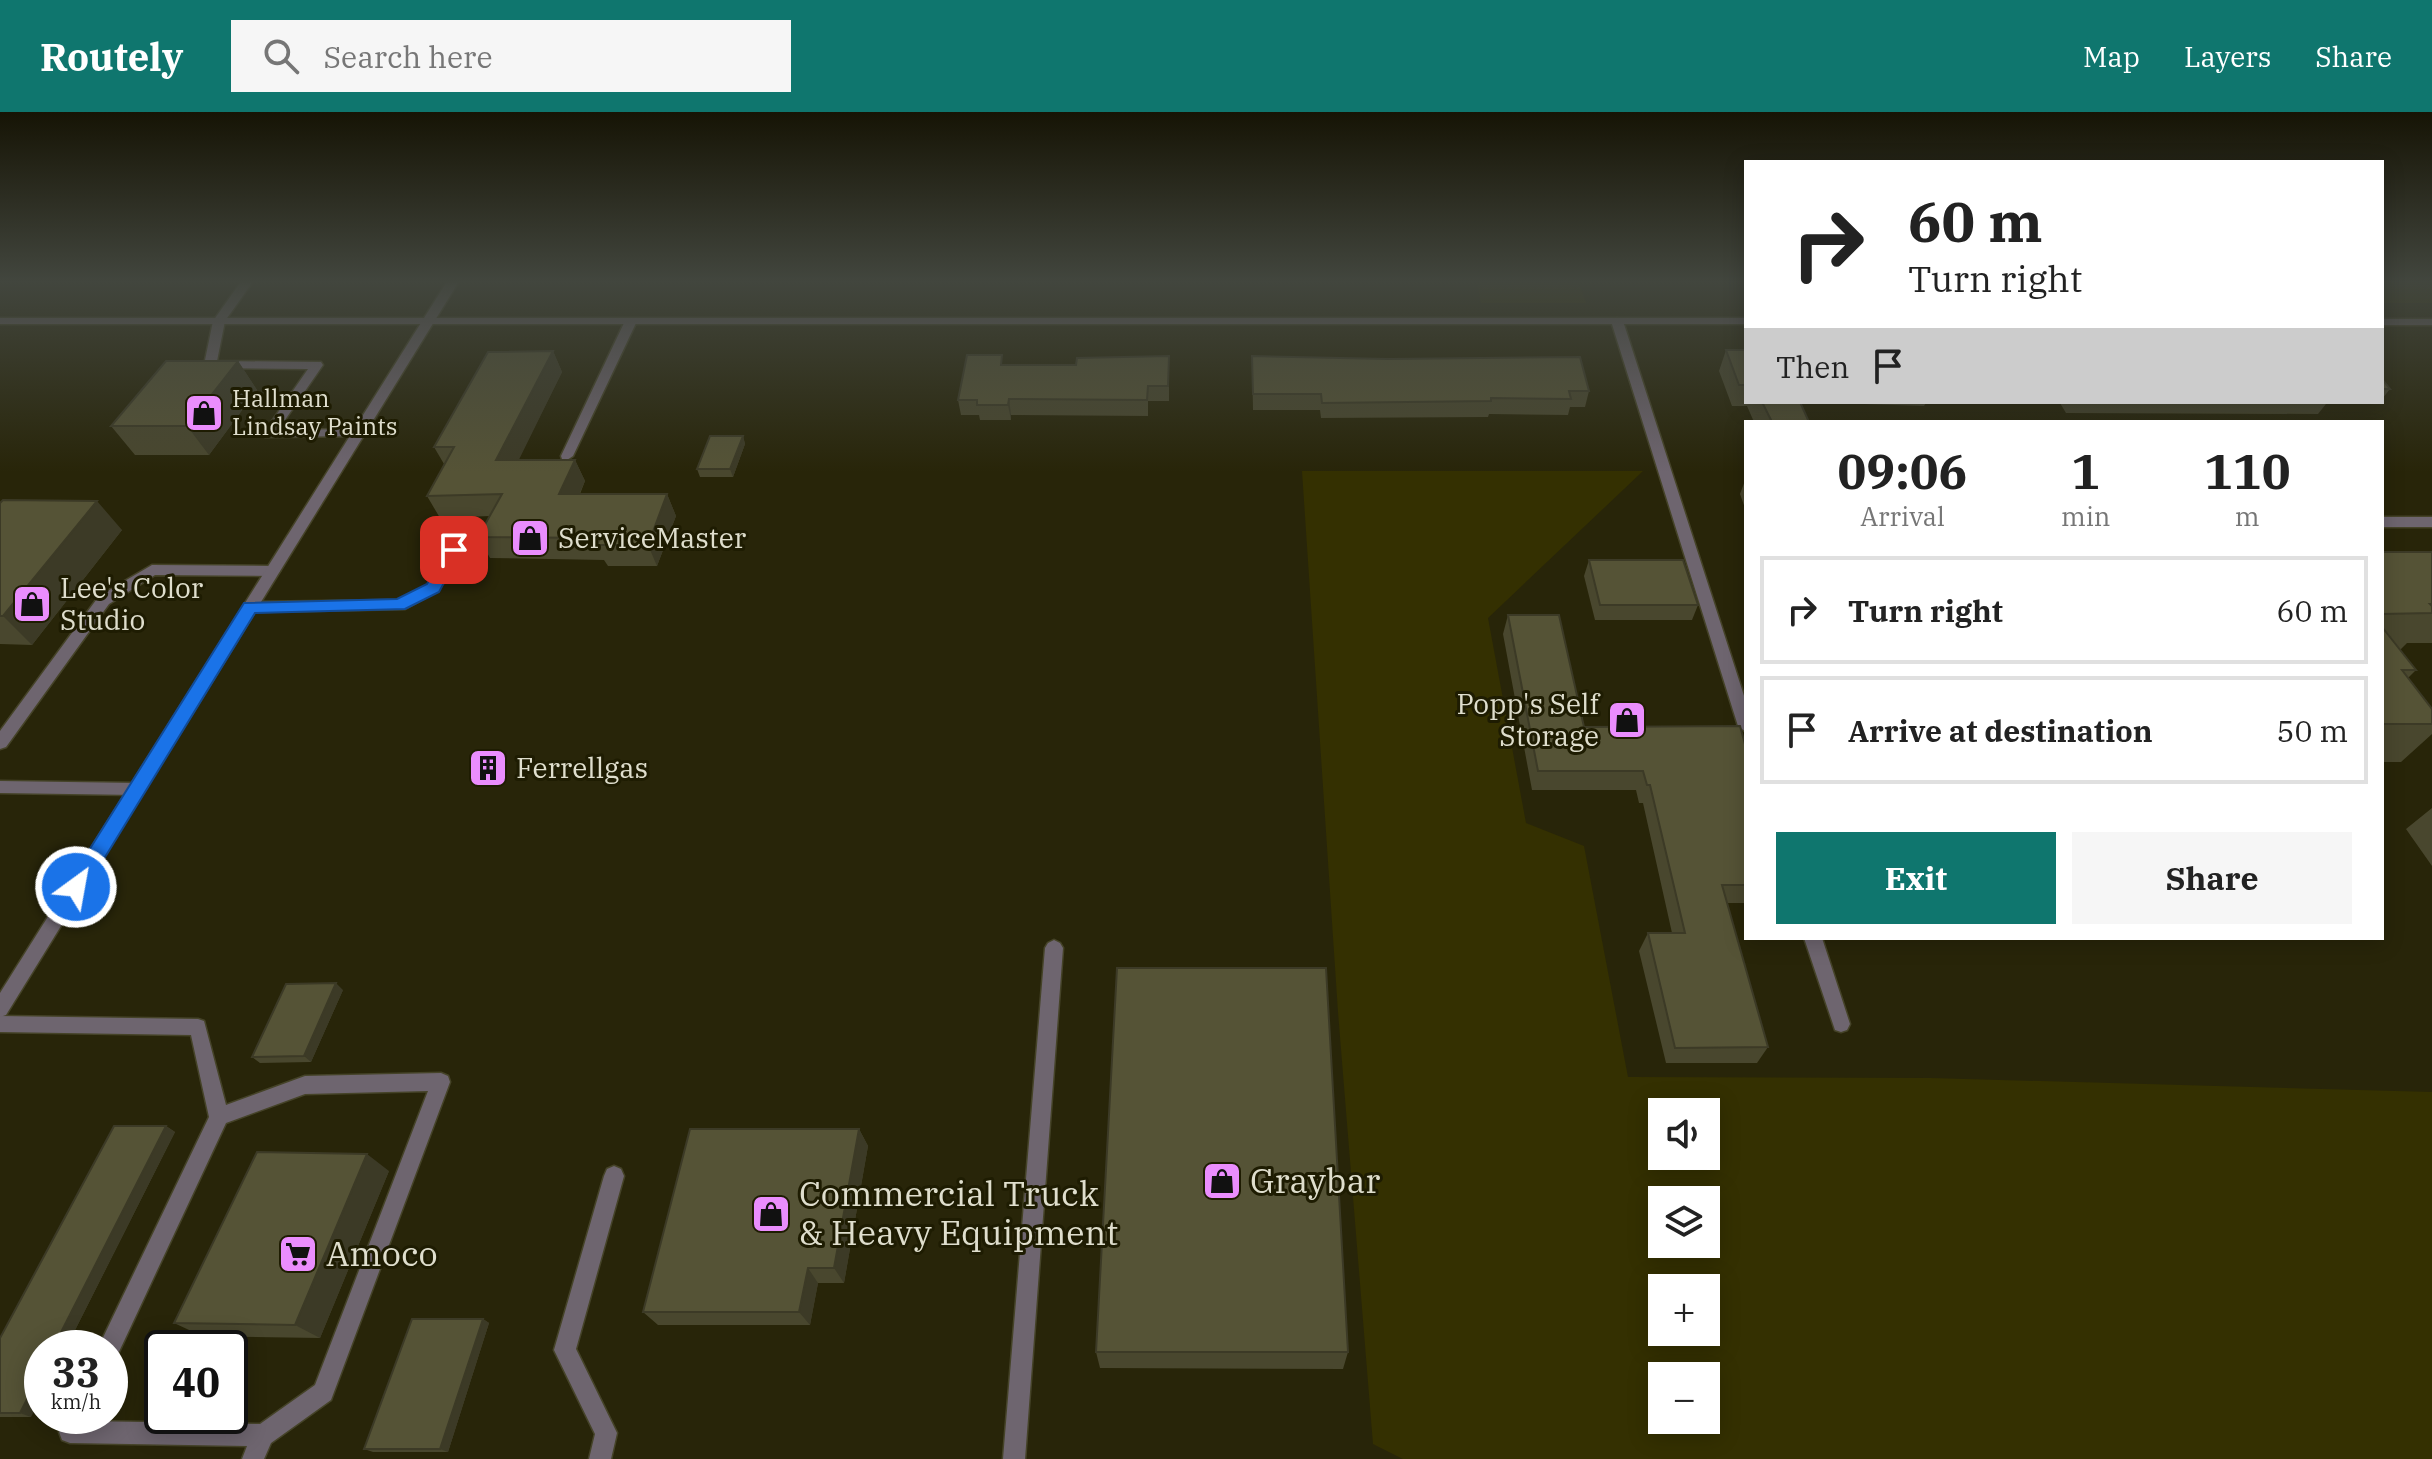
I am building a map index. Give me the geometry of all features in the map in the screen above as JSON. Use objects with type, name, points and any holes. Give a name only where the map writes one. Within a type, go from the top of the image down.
[{"type":"street","points":[[214,346],[210,365],[317,365],[269,434],[358,433]]},
{"type":"street","points":[[0,1009],[413,346]]},
{"type":"street","points":[[567,456],[619,346]]},
{"type":"street","points":[[1625,346],[1744,720]]},
{"type":"street","points":[[2384,522],[2432,522]]},
{"type":"street","points":[[250,607],[400,605],[433,588],[464,531]]},
{"type":"street","points":[[0,743],[104,600],[152,570],[273,571]]},
{"type":"street","points":[[0,787],[137,789]]},
{"type":"street","points":[[1814,940],[1841,1024]]},
{"type":"street","points":[[1014,1459],[1054,948]]},
{"type":"street","points":[[0,1024],[198,1027],[219,1117],[118,1330]]},
{"type":"street","points":[[219,1117],[305,1085],[441,1082],[323,1392],[263,1435],[253,1459]]},
{"type":"street","points":[[600,1459],[606,1433],[565,1350],[614,1176]]},
{"type":"street","points":[[128,1433],[263,1435]]},
{"type":"shaded area","points":[[1302,471],[1643,471],[1488,618],[1526,823],[1584,846],[1628,1077],[1931,1078],[2432,1092],[2432,1459],[1403,1459],[1373,1444],[1338,1012]]},
{"type":"building","points":[[1726,350],[1744,350],[1744,385],[1739,385]]},
{"type":"building","points":[[553,351],[496,460],[575,460],[559,494],[667,494],[648,545],[597,545],[600,538],[478,537],[502,494],[427,496],[454,447],[434,447],[488,352]]},
{"type":"building","points":[[967,355],[1002,355],[1001,365],[1076,365],[1077,358],[1169,356],[1168,386],[1148,386],[1147,400],[1009,399],[1008,405],[977,405],[977,400],[958,400]]},
{"type":"building","points":[[1252,356],[1388,359],[1580,357],[1589,391],[1569,391],[1571,399],[1322,403],[1321,394],[1253,394]]},
{"type":"building","points":[[166,361],[238,361],[187,426],[111,426]]},
{"type":"building","points":[[1763,404],[1801,404],[1808,420],[1771,420]]},
{"type":"building","points":[[710,436],[743,436],[730,469],[697,469]]},
{"type":"building","points":[[3,500],[97,501],[0,616],[0,503]]},
{"type":"building","points":[[2384,552],[2432,552],[2432,613],[2384,614]]},
{"type":"building","points":[[1589,560],[1683,560],[1698,605],[1600,605]]},
{"type":"building","points":[[1508,615],[1559,615],[1584,727],[1740,726],[1744,741],[1744,885],[1722,885],[1768,1047],[1675,1048],[1648,933],[1685,933],[1650,785],[1647,785],[1643,771],[1538,771]]},
{"type":"building","points":[[2384,630],[2416,670],[2402,670],[2432,709],[2432,724],[2384,724]]},
{"type":"building","name":"Graybar","points":[[1117,968],[1326,968],[1348,1352],[1096,1352]]},
{"type":"building","points":[[336,983],[304,1056],[252,1057],[286,984]]},
{"type":"building","points":[[114,1126],[166,1126],[62,1330],[24,1330],[24,1405],[20,1413],[0,1413],[0,1338]]},
{"type":"building","name":"Commercial Truck & Heavy Equipment","points":[[690,1129],[859,1129],[834,1268],[808,1268],[799,1312],[643,1312]]},
{"type":"building","name":"Amoco","points":[[257,1152],[367,1154],[295,1325],[174,1323]]},
{"type":"building","points":[[412,1319],[483,1319],[440,1449],[364,1449]]},
{"type":"place","name":"Hallman Lindsay Paints","points":[[204,413]]},
{"type":"place","name":"ServiceMaster","points":[[530,538]]},
{"type":"place","name":"Lee's Color Studio","points":[[32,604]]},
{"type":"place","name":"Popp's Self Storage","points":[[1627,720]]},
{"type":"place","name":"Ferrellgas","points":[[488,768]]},
{"type":"place","name":"Graybar","points":[[1222,1181]]},
{"type":"place","name":"Commercial Truck & Heavy Equipment","points":[[771,1214]]},
{"type":"place","name":"Amoco","points":[[298,1254]]},
{"type":"route","points":[[76,887],[250,607],[400,605],[433,588],[454,550]]}]
